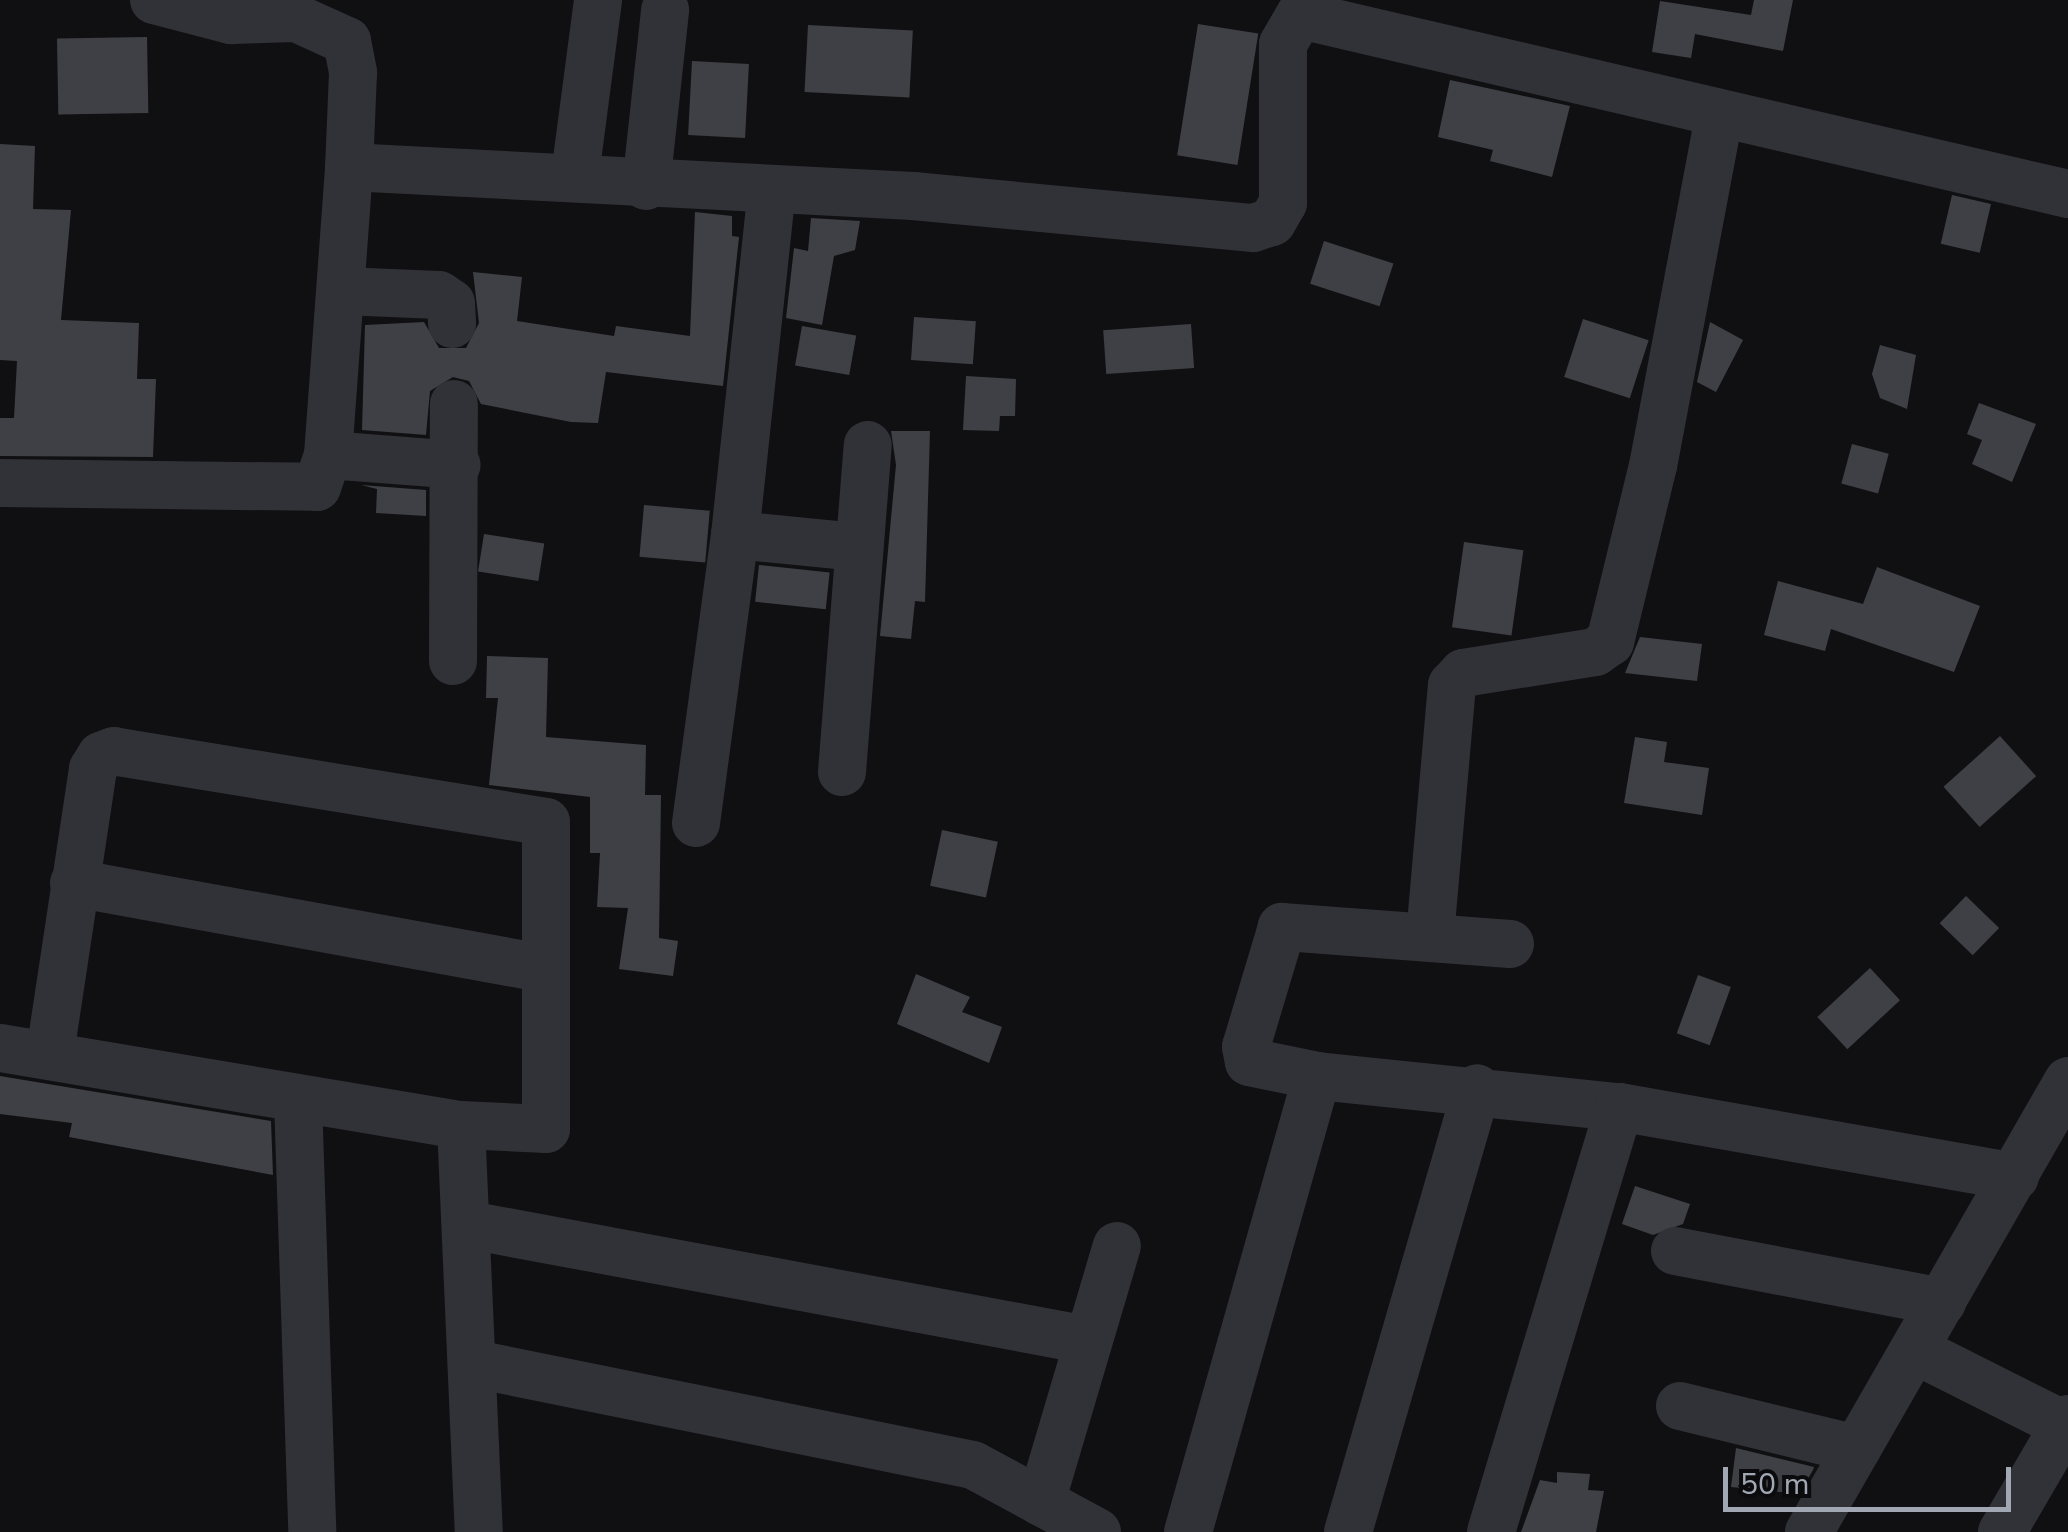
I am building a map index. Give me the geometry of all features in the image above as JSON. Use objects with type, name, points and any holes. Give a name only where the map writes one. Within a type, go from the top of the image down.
[{"type":"street","points":[[0,483],[317,487],[328,455],[342,292],[353,73],[347,40],[296,18],[232,20],[154,0]]},
{"type":"street","points":[[575,176],[598,0]]},
{"type":"street","points":[[646,186],[665,10]]},
{"type":"street","points":[[348,167],[575,176],[646,186],[913,196],[1253,228],[1272,222],[1283,203],[1283,44],[1290,22],[1310,14],[1719,116],[2068,194]]},
{"type":"street","points":[[1430,936],[1452,685],[1463,674],[1594,652],[1610,642],[1653,466],[1719,116]]},
{"type":"street","points":[[696,823],[736,535],[772,191]]},
{"type":"street","points":[[342,292],[439,294],[450,303],[452,324]]},
{"type":"street","points":[[453,661],[458,465],[454,404]]},
{"type":"street","points":[[842,772],[864,560],[858,548],[868,446]]},
{"type":"street","points":[[328,455],[458,465]]},
{"type":"street","points":[[736,535],[858,548]]},
{"type":"street","points":[[0,1048],[298,1100],[538,1131],[550,1122],[546,822],[114,751],[93,768],[50,1054]]},
{"type":"street","points":[[74,883],[545,969]]},
{"type":"street","points":[[1510,944],[1282,927],[1246,1047],[1249,1062],[1317,1076],[1477,1088],[1619,1107],[2015,1176]]},
{"type":"street","points":[[1188,1532],[1317,1076]]},
{"type":"street","points":[[1809,1532],[2068,1081]]},
{"type":"street","points":[[1348,1532],[1477,1088]]},
{"type":"street","points":[[298,1100],[312,1532]]},
{"type":"street","points":[[1491,1532],[1619,1107]]},
{"type":"street","points":[[461,1124],[469,1225],[479,1532]]},
{"type":"street","points":[[469,1225],[1087,1340]]},
{"type":"street","points":[[1040,1502],[1117,1246]]},
{"type":"street","points":[[1675,1251],[1942,1302]]},
{"type":"street","points":[[1915,1350],[2067,1424],[2002,1532]]},
{"type":"street","points":[[475,1364],[973,1466],[1096,1532]]},
{"type":"street","points":[[1680,1406],[1857,1449]]},
{"type":"building","points":[[1754,0],[1793,0],[1783,51],[1695,34],[1691,58],[1652,52],[1660,1],[1751,15]]},
{"type":"building","points":[[1198,24],[1258,34],[1237,165],[1177,155]]},
{"type":"building","points":[[808,25],[913,30],[909,97],[804,92]]},
{"type":"building","points":[[147,37],[148,113],[58,115],[57,39]]},
{"type":"building","points":[[692,61],[749,64],[745,138],[688,135]]},
{"type":"building","points":[[1450,80],[1570,106],[1552,177],[1490,161],[1493,150],[1438,137]]},
{"type":"building","points":[[0,144],[35,146],[33,209],[71,210],[61,320],[139,323],[137,379],[156,379],[153,457],[0,456],[0,418],[14,418],[17,361],[0,360]]},
{"type":"building","points":[[1952,195],[1991,204],[1980,253],[1941,244]]},
{"type":"building","points":[[695,212],[732,216],[732,236],[739,237],[723,386],[606,372],[598,423],[571,422],[481,404],[469,381],[453,377],[430,391],[426,435],[362,430],[365,325],[424,322],[439,348],[466,348],[479,323],[473,272],[522,277],[517,321],[614,336],[616,326],[690,336]]},
{"type":"building","points":[[811,218],[860,221],[855,250],[834,256],[822,325],[786,318],[794,248],[808,251]]},
{"type":"building","points":[[1324,241],[1393,264],[1380,306],[1310,284]]},
{"type":"building","points":[[914,317],[976,321],[973,364],[911,360]]},
{"type":"building","points":[[1583,319],[1649,340],[1630,398],[1564,377]]},
{"type":"building","points":[[1710,322],[1743,340],[1716,392],[1697,382]]},
{"type":"building","points":[[1191,324],[1194,368],[1106,374],[1103,330]]},
{"type":"building","points":[[802,326],[856,336],[849,375],[795,365]]},
{"type":"building","points":[[1880,345],[1916,355],[1907,409],[1880,398],[1872,374]]},
{"type":"building","points":[[966,376],[1016,379],[1015,416],[1000,416],[999,431],[963,430]]},
{"type":"building","points":[[1979,403],[2036,424],[2012,482],[1972,464],[1982,440],[1967,434]]},
{"type":"building","points":[[891,431],[930,431],[925,602],[915,601],[911,639],[880,636],[896,465]]},
{"type":"building","points":[[1852,444],[1889,454],[1878,493],[1841,484]]},
{"type":"building","points":[[361,485],[426,490],[426,516],[376,513],[377,489]]},
{"type":"building","points":[[644,505],[710,511],[705,563],[639,557]]},
{"type":"building","points":[[484,534],[544,544],[538,581],[478,572]]},
{"type":"building","points":[[1464,542],[1523,550],[1511,636],[1452,627]]},
{"type":"building","points":[[759,565],[830,572],[826,609],[755,602]]},
{"type":"building","points":[[1877,567],[1980,606],[1954,672],[1831,629],[1825,651],[1764,635],[1778,581],[1863,604]]},
{"type":"building","points":[[1640,637],[1702,644],[1697,681],[1625,673]]},
{"type":"building","points":[[487,656],[548,658],[546,737],[646,745],[645,795],[661,795],[659,938],[678,941],[673,976],[619,969],[628,908],[597,907],[600,853],[590,853],[590,797],[489,785],[498,698],[486,698]]},
{"type":"building","points":[[2000,736],[2036,776],[1980,827],[1944,787]]},
{"type":"building","points":[[1635,737],[1667,742],[1664,762],[1709,768],[1702,815],[1624,803]]},
{"type":"building","points":[[942,830],[998,842],[986,898],[930,886]]},
{"type":"building","points":[[1966,896],[1999,928],[1973,955],[1940,923]]},
{"type":"building","points":[[1870,968],[1900,1000],[1847,1049],[1817,1017]]},
{"type":"building","points":[[916,974],[970,997],[962,1012],[1002,1027],[989,1063],[897,1024]]},
{"type":"building","points":[[1698,975],[1731,987],[1710,1045],[1677,1033]]},
{"type":"building","points":[[0,1076],[271,1121],[273,1175],[69,1137],[72,1123],[0,1114]]},
{"type":"building","points":[[1635,1186],[1690,1204],[1683,1224],[1653,1235],[1622,1224]]},
{"type":"building","points":[[1736,1448],[1814,1467],[1799,1494],[1731,1487]]},
{"type":"building","points":[[1557,1472],[1590,1474],[1588,1490],[1604,1491],[1596,1532],[1521,1532],[1540,1480],[1557,1483]]}]
